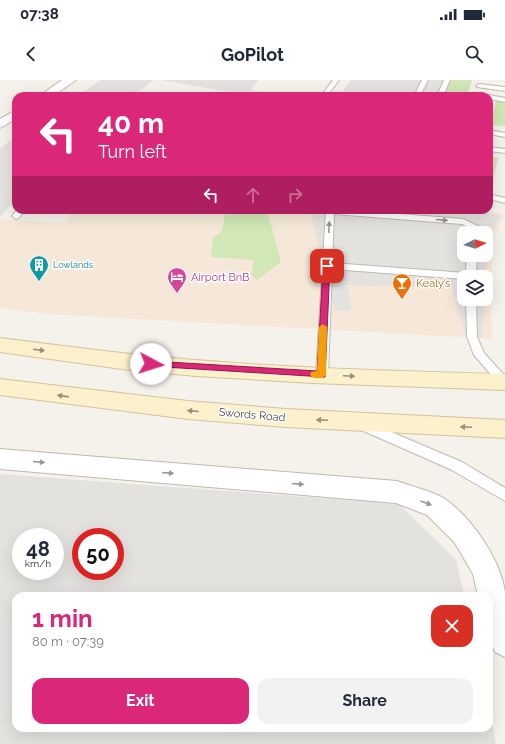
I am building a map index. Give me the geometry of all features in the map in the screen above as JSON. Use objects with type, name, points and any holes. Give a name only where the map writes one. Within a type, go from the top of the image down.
[{"type":"main road","points":[[0,345],[120,361],[197,368],[505,383]]},
{"type":"main road","name":"Swords Road","points":[[0,387],[188,410],[286,418],[505,429]]},
{"type":"street","points":[[51,92],[70,80]]},
{"type":"street","points":[[0,124],[12,116]]},
{"type":"street","points":[[0,459],[397,492],[436,506],[464,534],[485,570],[491,592]]},
{"type":"street","points":[[493,599],[505,642]]},
{"type":"lane","points":[[327,92],[336,80]]},
{"type":"lane","points":[[419,92],[425,80]]},
{"type":"lane","points":[[442,92],[448,80]]},
{"type":"lane","points":[[480,83],[505,89]]},
{"type":"lane","points":[[493,98],[505,100]]},
{"type":"lane","points":[[493,133],[505,135]]},
{"type":"lane","points":[[493,150],[505,151]]},
{"type":"lane","points":[[493,197],[505,201]]},
{"type":"lane","points":[[322,375],[330,214]]},
{"type":"lane","points":[[366,214],[463,222],[473,226]]},
{"type":"lane","points":[[327,266],[457,275]]},
{"type":"lane","points":[[471,306],[472,337],[479,355],[505,383]]},
{"type":"lane","points":[[355,422],[457,466],[505,495]]},
{"type":"shaded area","points":[[101,80],[154,80],[138,92],[83,92]]},
{"type":"shaded area","points":[[161,80],[259,80],[250,90],[262,92],[229,92]]},
{"type":"shaded area","points":[[351,80],[444,80],[439,92],[343,92]]},
{"type":"shaded area","points":[[12,140],[12,204],[0,217],[0,148]]},
{"type":"shaded area","points":[[493,212],[505,215],[493,239],[493,226],[457,226],[457,262],[492,262],[492,270],[457,270],[457,306],[490,306],[493,339],[47,314],[0,308],[0,221],[3,219],[65,223],[70,214],[493,214]]},
{"type":"shaded area","points":[[311,214],[493,214],[501,216],[493,230],[493,226],[457,226],[457,262],[487,262],[486,270],[457,270],[457,305],[452,288],[348,285],[351,311],[335,311]]},
{"type":"shaded area","points":[[457,306],[484,306],[482,337],[466,336]]},
{"type":"shaded area","points":[[0,474],[399,504],[456,560],[463,592],[12,592],[12,732],[493,732],[493,729],[496,744],[0,744]]},
{"type":"green space","points":[[451,80],[472,80],[468,92],[446,92]]},
{"type":"green space","points":[[496,101],[505,103],[505,126],[493,125],[493,113]]},
{"type":"green space","points":[[493,157],[498,158],[493,179]]},
{"type":"green space","points":[[225,214],[268,214],[281,262],[257,280],[251,275],[254,260],[211,257],[213,238],[222,231]]},
{"type":"slow traffic","points":[[314,375],[322,375],[323,327]]},
{"type":"place","name":"Lowlands","points":[[39,282]]},
{"type":"place","name":"Airport BnB","points":[[177,294]]},
{"type":"place","name":"Kealy’s","points":[[402,300]]},
{"type":"route","points":[[151,364],[322,375],[322,340],[327,266]]}]
